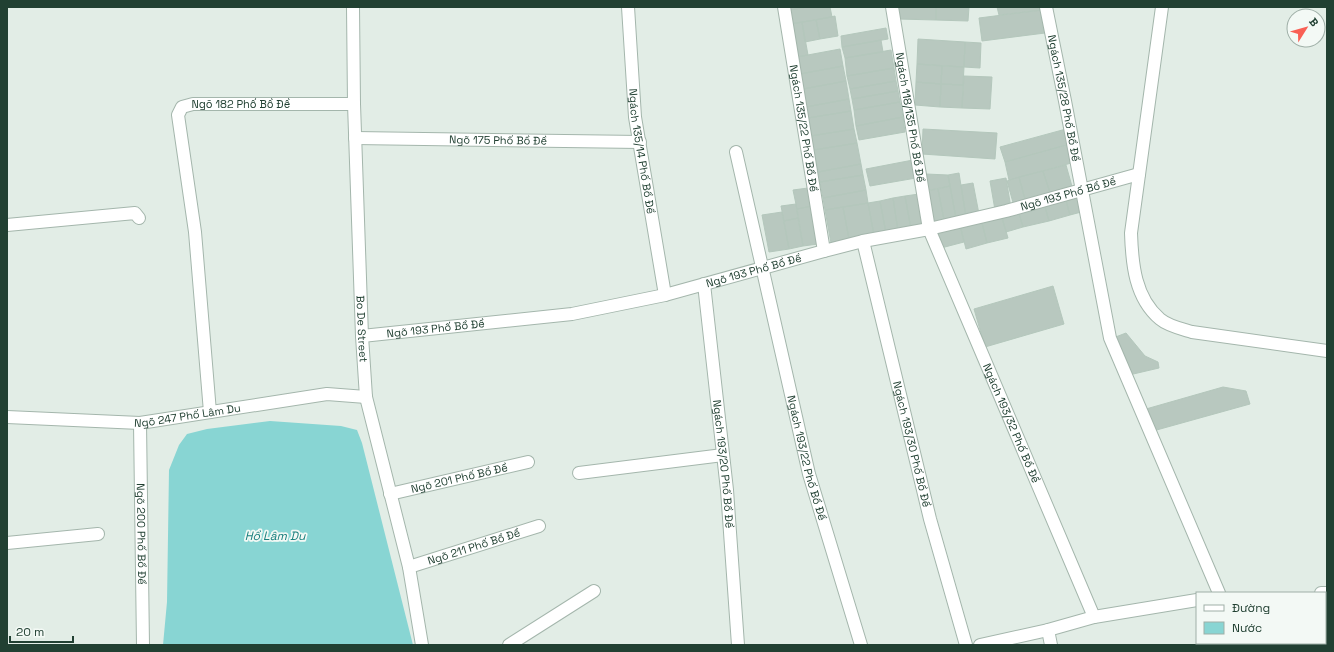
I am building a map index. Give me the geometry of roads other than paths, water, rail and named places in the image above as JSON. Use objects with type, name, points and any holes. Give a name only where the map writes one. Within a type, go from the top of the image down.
[{"type":"street","name":"Bo De Street","points":[[354,7],[355,138],[362,336],[366,397],[409,566],[422,645]]},
{"type":"street","name":"Ngách 135/14 Phố Bồ Đề","points":[[628,7],[635,117],[665,295]]},
{"type":"street","name":"Ngách 135/22 Phố Bồ Đề","points":[[784,7],[824,251]]},
{"type":"street","name":"Ngách 118/135 Phố Bồ Đề","points":[[892,7],[929,229]]},
{"type":"street","name":"Ngách 135/28 Phố Bồ Đề","points":[[1046,7],[1110,338],[1218,592]]},
{"type":"street","points":[[1162,7],[1131,234],[1131,256],[1136,279],[1145,302],[1160,320],[1192,332],[1327,351]]},
{"type":"street","name":"Ngõ 182 Phố Bồ Đề","points":[[210,412],[195,232],[178,115],[182,107],[193,104],[354,104]]},
{"type":"street","name":"Ngõ 175 Phố Bồ Đề","points":[[355,138],[640,142]]},
{"type":"street","name":"Ngách 193/22 Phố Bồ Đề","points":[[736,152],[809,474],[861,645]]},
{"type":"street","name":"Ngõ 193 Phố Bồ Đề","points":[[362,336],[572,314],[665,295],[763,267],[863,241],[929,229],[1006,211],[1139,174]]},
{"type":"street","points":[[7,225],[135,213],[139,218]]},
{"type":"street","name":"Ngách 193/32 Phố Bồ Đề","points":[[929,229],[1094,617]]},
{"type":"street","name":"Ngách 193/30 Phố Bồ Đề","points":[[863,241],[930,519],[966,645]]},
{"type":"street","name":"Ngách 193/20 Phố Bồ Đề","points":[[704,284],[727,490],[738,645]]},
{"type":"street","name":"Ngõ 247 Phố Lâm Du","points":[[7,417],[140,423],[327,394],[366,397]]},
{"type":"street","name":"Ngõ 200 Phố Bồ Đề","points":[[140,423],[143,645]]},
{"type":"street","points":[[579,473],[723,455]]},
{"type":"street","name":"Ngõ 201 Phố Bồ Đề","points":[[390,494],[528,462]]},
{"type":"street","name":"Ngõ 211 Phố Bồ Đề","points":[[409,566],[539,526]]},
{"type":"street","points":[[7,543],[98,534]]},
{"type":"street","points":[[508,645],[594,591]]},
{"type":"street","points":[[980,645],[1048,630],[1094,617],[1196,600]]},
{"type":"street","points":[[1048,630],[1051,645]]},
{"type":"water","name":"Hồ Lâm Du","points":[[270,421],[341,426],[357,430],[362,443],[413,645],[163,645],[167,602],[169,470],[179,445],[187,434],[207,429]]}]
